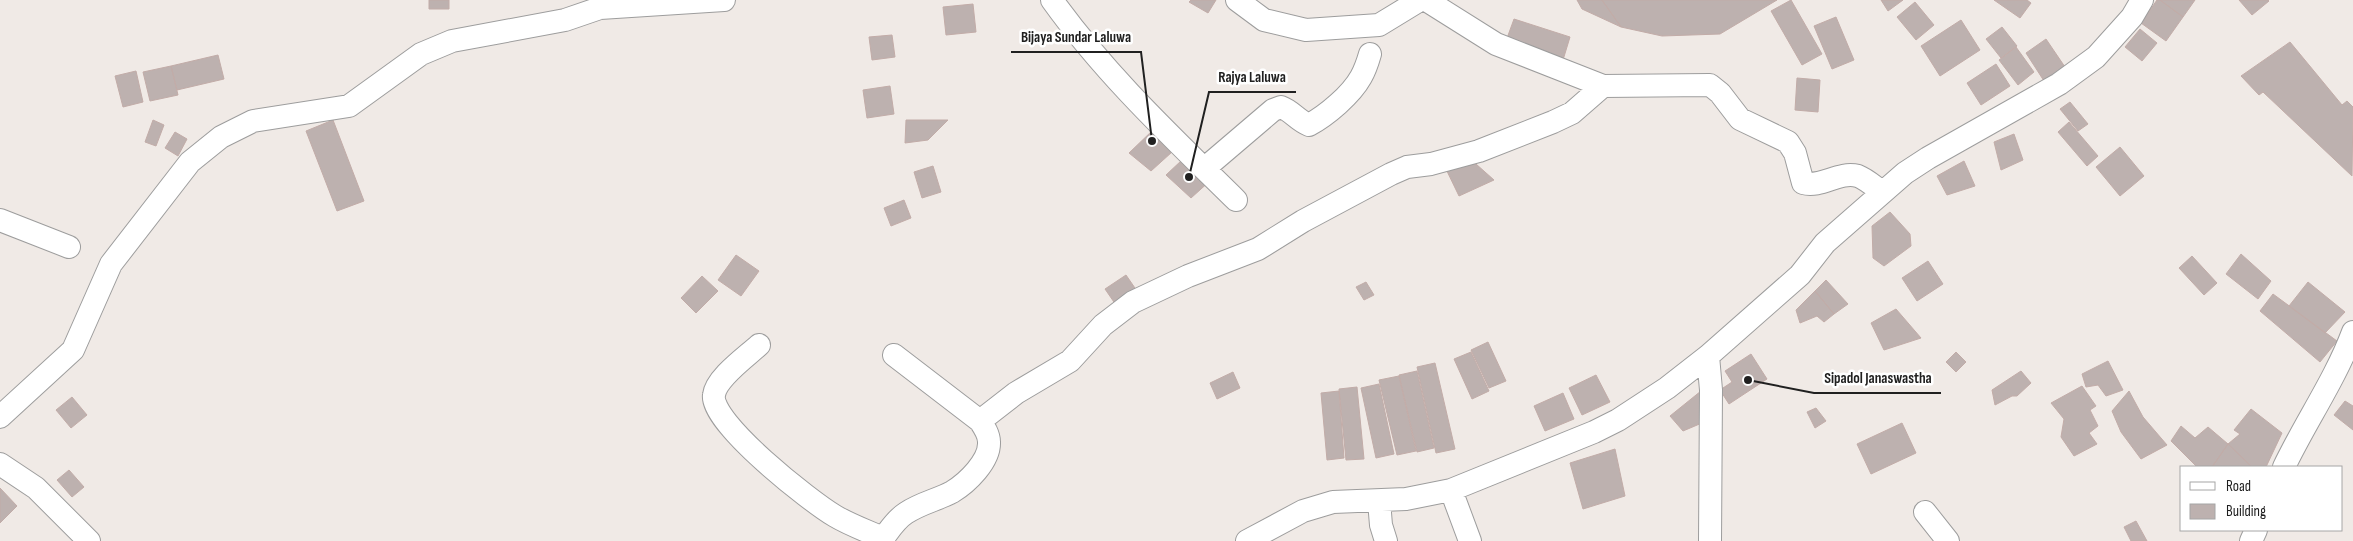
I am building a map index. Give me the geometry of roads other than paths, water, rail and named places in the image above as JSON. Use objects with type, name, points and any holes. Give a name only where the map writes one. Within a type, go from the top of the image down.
[{"type":"street","points":[[0,417],[73,350],[111,264],[190,162],[221,137],[253,121],[349,106],[421,54],[452,41],[565,20],[600,8],[724,0]]},
{"type":"street","points":[[1052,0],[1103,65],[1236,200]]},
{"type":"street","points":[[1237,0],[1264,20],[1306,30],[1379,25],[1420,0]]},
{"type":"street","points":[[1426,0],[1496,44],[1603,86],[1710,85],[1720,93],[1740,119],[1788,142],[1795,153],[1803,183],[1811,185],[1841,175],[1859,176],[1882,192]]},
{"type":"street","points":[[1247,541],[1303,511],[1333,502],[1406,499],[1451,490],[1594,432],[1618,420],[1666,388],[1708,356],[1800,275],[1825,243],[1882,192],[1928,158],[2059,84],[2096,57],[2132,17],[2142,0]]},
{"type":"street","points":[[1205,168],[1273,110],[1281,106],[1289,110],[1300,122],[1309,125],[1317,121],[1356,84],[1362,76],[1370,54]]},
{"type":"street","points":[[980,421],[1016,393],[1070,361],[1103,326],[1133,302],[1188,276],[1258,248],[1283,235],[1303,221],[1407,167],[1431,164],[1479,151],[1553,122],[1572,113],[1603,86]]},
{"type":"street","points":[[0,220],[69,247]]},
{"type":"street","points":[[2285,466],[2308,420],[2331,382],[2353,332]]},
{"type":"street","points":[[759,345],[717,384],[713,396],[716,410],[744,442],[811,501],[882,540],[904,514],[919,505],[952,492],[983,462],[990,443],[986,430],[980,421],[894,355]]},
{"type":"street","points":[[1708,356],[1711,390],[1710,541]]},
{"type":"street","points":[[0,464],[36,488],[89,541]]},
{"type":"street","points":[[1451,490],[1470,541]]},
{"type":"street","points":[[1379,501],[1381,525],[1386,541]]},
{"type":"street","points":[[1925,512],[1948,541]]},
{"type":"place","name":"Bijaya Sundar Laluwa","points":[[1152,141]]},
{"type":"place","name":"Rajya Laluwa","points":[[1189,177]]},
{"type":"place","name":"Sipadol Janaswastha","points":[[1748,380]]}]
